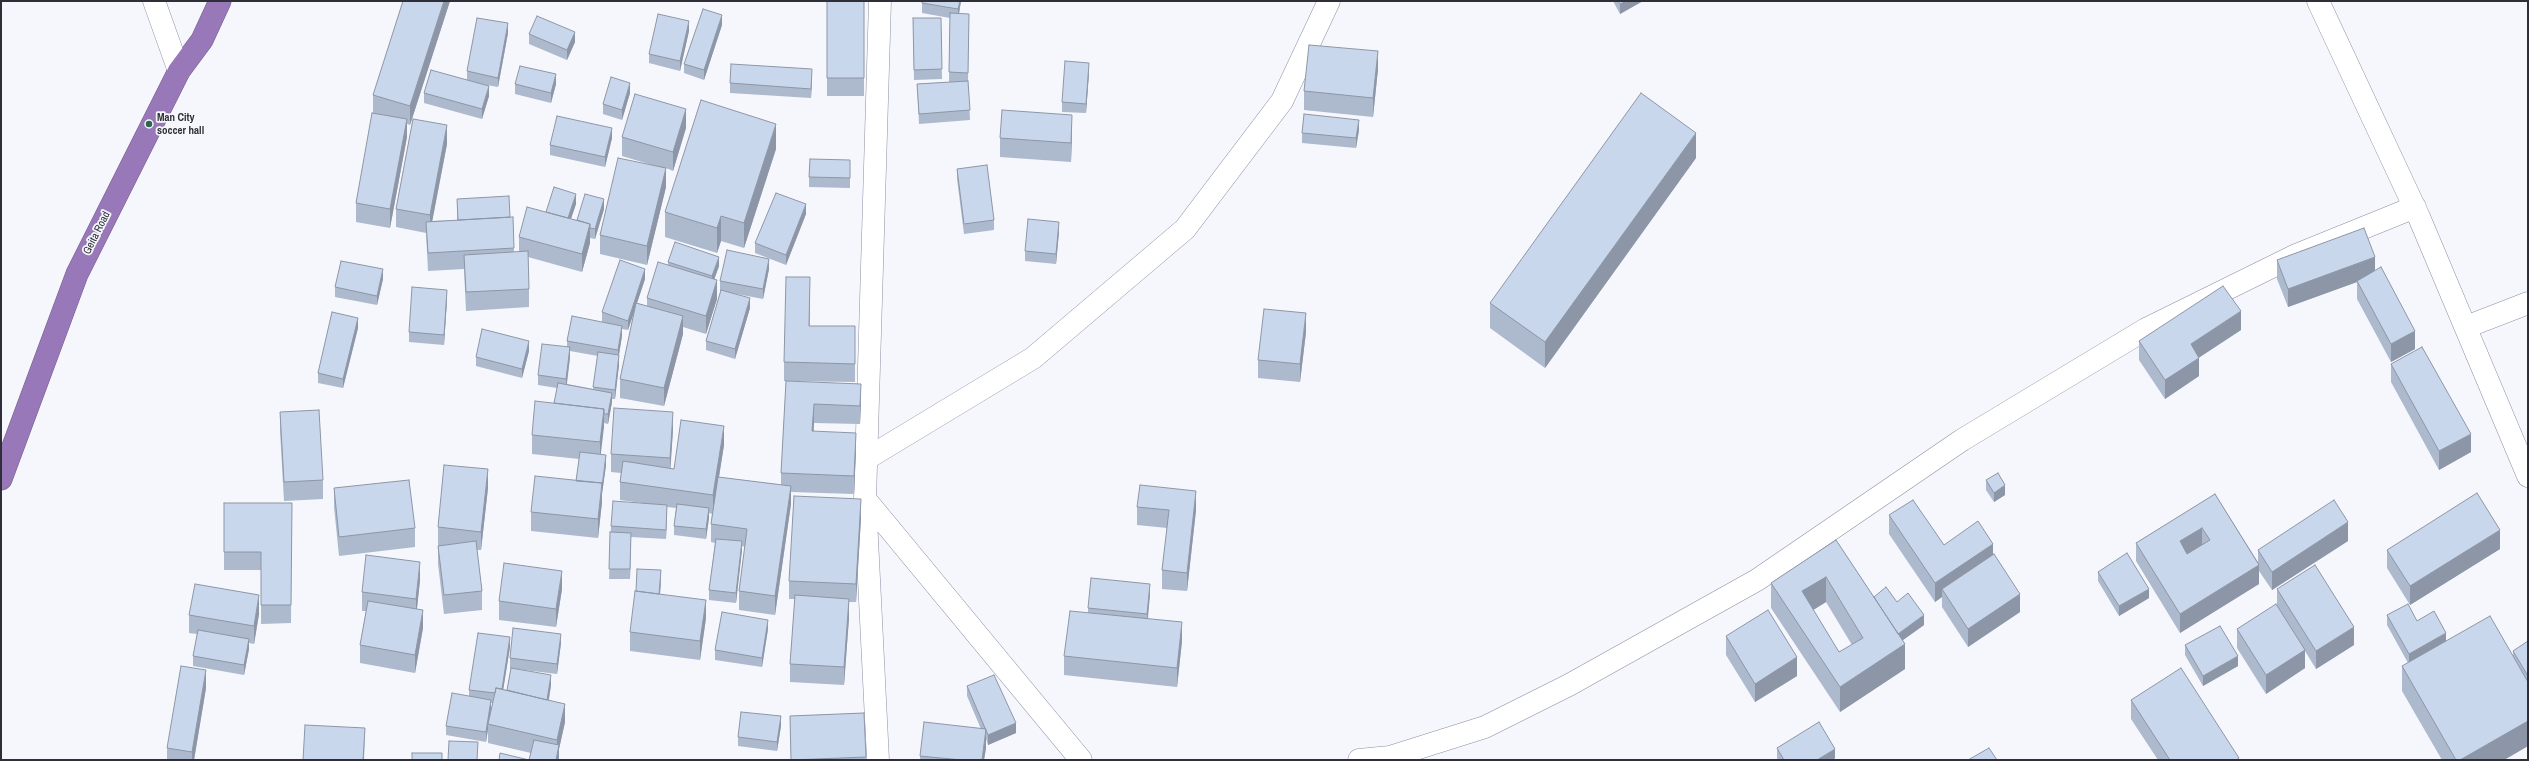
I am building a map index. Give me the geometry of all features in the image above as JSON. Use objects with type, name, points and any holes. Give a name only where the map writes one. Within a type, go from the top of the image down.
[{"type":"highway","name":"Geita Road","points":[[1,479],[77,274],[179,71],[202,40],[220,1]]},
{"type":"street","points":[[154,1],[179,71]]},
{"type":"street","points":[[878,760],[865,499],[880,1]]},
{"type":"street","points":[[866,459],[1033,358],[1185,229],[1282,101],[1329,1]]},
{"type":"street","points":[[2318,1],[2415,207],[2528,476]]},
{"type":"street","points":[[1359,760],[1390,757],[1485,727],[1569,685],[1756,580],[1962,440],[2146,329],[2294,256],[2415,207]]},
{"type":"street","points":[[2466,327],[2528,303]]},
{"type":"street","points":[[865,499],[1057,729],[1081,760]]},
{"type":"building","points":[[403,1],[444,1],[410,106],[373,95]]},
{"type":"building","points":[[827,1],[864,1],[864,78],[827,78]]},
{"type":"building","points":[[922,1],[960,1],[958,9],[922,3]]},
{"type":"building","points":[[1618,1],[1626,1],[1620,4]]},
{"type":"building","points":[[703,9],[722,15],[704,70],[684,64]]},
{"type":"building","points":[[950,13],[969,14],[968,73],[949,72]]},
{"type":"building","points":[[658,14],[689,21],[680,61],[649,54]]},
{"type":"building","points":[[537,16],[575,32],[567,50],[529,34]]},
{"type":"building","points":[[477,18],[508,23],[498,78],[467,71]]},
{"type":"building","points":[[913,18],[941,18],[942,69],[914,70]]},
{"type":"building","points":[[1309,45],[1378,51],[1373,98],[1304,91]]},
{"type":"building","points":[[1065,61],[1089,63],[1086,104],[1062,102]]},
{"type":"building","points":[[731,64],[812,69],[811,89],[730,83]]},
{"type":"building","points":[[520,66],[556,74],[551,93],[515,84]]},
{"type":"building","points":[[431,70],[489,86],[482,109],[424,93]]},
{"type":"building","points":[[611,77],[630,83],[622,110],[603,104]]},
{"type":"building","points":[[968,81],[970,110],[919,114],[917,84]]},
{"type":"building","points":[[1641,93],[1696,133],[1545,342],[1490,303]]},
{"type":"building","points":[[635,94],[686,109],[673,152],[622,137]]},
{"type":"building","points":[[701,100],[776,124],[744,223],[721,216],[717,228],[665,212]]},
{"type":"building","points":[[1002,110],[1072,115],[1071,143],[1000,138]]},
{"type":"building","points":[[372,113],[407,119],[390,209],[356,203]]},
{"type":"building","points":[[1304,114],[1359,120],[1356,138],[1302,133]]},
{"type":"building","points":[[557,116],[612,128],[605,157],[550,145]]},
{"type":"building","points":[[413,119],[447,125],[430,215],[396,209]]},
{"type":"building","points":[[618,158],[666,168],[647,246],[600,235]]},
{"type":"building","points":[[810,159],[850,160],[850,178],[809,177]]},
{"type":"building","points":[[987,165],[994,220],[964,224],[957,169]]},
{"type":"building","points":[[554,187],[576,194],[568,218],[546,212]]},
{"type":"building","points":[[776,193],[806,204],[786,255],[755,243]]},
{"type":"building","points":[[585,194],[604,199],[595,229],[590,228],[590,224],[577,220]]},
{"type":"building","points":[[509,196],[510,217],[458,220],[457,199]]},
{"type":"building","points":[[527,207],[590,224],[582,254],[519,237]]},
{"type":"building","points":[[513,217],[514,248],[428,253],[426,222]]},
{"type":"building","points":[[1028,219],[1059,222],[1056,254],[1025,251]]},
{"type":"building","points":[[2364,228],[2375,257],[2288,289],[2277,260]]},
{"type":"building","points":[[675,242],[719,257],[712,276],[668,262]]},
{"type":"building","points":[[727,250],[769,259],[763,289],[720,281]]},
{"type":"building","points":[[528,251],[529,289],[466,292],[464,255]]},
{"type":"building","points":[[620,260],[645,269],[628,321],[602,312]]},
{"type":"building","points":[[341,261],[383,269],[377,296],[335,287]]},
{"type":"building","points":[[658,262],[717,280],[706,316],[647,298]]},
{"type":"building","points":[[2381,267],[2415,331],[2391,344],[2357,281]]},
{"type":"building","points":[[786,277],[810,277],[809,326],[855,326],[855,364],[784,362]]},
{"type":"building","points":[[2223,286],[2241,311],[2191,344],[2199,358],[2165,380],[2139,341]]},
{"type":"building","points":[[412,287],[447,290],[444,335],[409,332]]},
{"type":"building","points":[[721,290],[750,298],[735,349],[706,341]]},
{"type":"building","points":[[636,303],[683,316],[664,388],[620,379]]},
{"type":"building","points":[[1264,309],[1306,313],[1300,364],[1258,360]]},
{"type":"building","points":[[332,312],[358,318],[343,379],[318,373]]},
{"type":"building","points":[[572,316],[622,326],[618,350],[567,341]]},
{"type":"building","points":[[482,329],[529,341],[522,369],[476,357]]},
{"type":"building","points":[[542,344],[570,347],[566,379],[538,375]]},
{"type":"building","points":[[2422,347],[2471,434],[2439,451],[2391,364]]},
{"type":"building","points":[[598,352],[619,355],[615,390],[593,387]]},
{"type":"building","points":[[786,381],[861,384],[860,406],[814,404],[812,431],[856,433],[854,476],[781,473]]},
{"type":"building","points":[[558,383],[612,393],[608,414],[604,414],[604,409],[554,403]]},
{"type":"building","points":[[535,401],[604,409],[600,442],[532,435]]},
{"type":"building","points":[[614,408],[673,412],[670,458],[611,454]]},
{"type":"building","points":[[319,410],[323,480],[284,482],[280,412]]},
{"type":"building","points":[[681,420],[724,426],[713,495],[620,482],[623,461],[674,469]]},
{"type":"building","points":[[580,452],[606,455],[602,487],[602,483],[576,481]]},
{"type":"building","points":[[444,465],[488,469],[481,532],[438,527]]},
{"type":"building","points":[[1998,473],[2005,485],[1994,493],[1986,480]]},
{"type":"building","points":[[535,476],[602,483],[598,519],[531,512]]},
{"type":"building","points":[[718,477],[791,486],[775,596],[739,591],[747,529],[711,524]]},
{"type":"building","points":[[409,480],[415,528],[339,537],[334,488]]},
{"type":"building","points":[[1140,485],[1196,491],[1187,573],[1162,570],[1169,510],[1137,507]]},
{"type":"building","points":[[2477,493],[2500,530],[2410,586],[2387,550]]},
{"type":"building","points":[[2215,494],[2259,565],[2180,614],[2136,543]],"holes":[[[2202,528],[2210,540],[2187,554],[2180,541]]]},
{"type":"building","points":[[794,496],[861,499],[856,584],[789,581]]},
{"type":"building","points":[[1913,500],[1944,545],[1978,521],[1993,544],[1935,583],[1889,515]]},
{"type":"building","points":[[2334,500],[2348,522],[2272,572],[2258,550]]},
{"type":"building","points":[[613,501],[667,505],[666,530],[611,526]]},
{"type":"building","points":[[224,503],[292,503],[291,605],[261,605],[261,552],[224,552]]},
{"type":"building","points":[[677,504],[709,508],[706,529],[674,526]]},
{"type":"building","points":[[610,532],[631,533],[630,569],[609,569]]},
{"type":"building","points":[[716,539],[742,541],[736,593],[709,590]]},
{"type":"building","points":[[1836,540],[1905,644],[1840,687],[1771,583]],"holes":[[[1826,577],[1863,638],[1839,652],[1802,591]]]},
{"type":"building","points":[[476,541],[482,591],[444,595],[438,546]]},
{"type":"building","points":[[2127,553],[2149,589],[2119,606],[2098,572]]},
{"type":"building","points":[[1994,554],[2020,594],[1968,629],[1942,589]]},
{"type":"building","points":[[366,555],[420,562],[416,599],[362,592]]},
{"type":"building","points":[[504,563],[562,571],[556,609],[499,601]]},
{"type":"building","points":[[2315,565],[2354,627],[2316,651],[2277,589]]},
{"type":"building","points":[[637,569],[661,570],[659,594],[636,591]]},
{"type":"building","points":[[1091,578],[1150,584],[1147,614],[1088,608]]},
{"type":"building","points":[[195,584],[259,595],[254,626],[189,615]]},
{"type":"building","points":[[1886,587],[1897,602],[1908,593],[1924,615],[1898,634],[1874,597]]},
{"type":"building","points":[[635,591],[706,600],[700,641],[630,632]]},
{"type":"building","points":[[795,595],[849,599],[844,667],[790,664]]},
{"type":"building","points":[[368,601],[423,610],[415,655],[360,645]]},
{"type":"building","points":[[2276,604],[2305,650],[2266,675],[2237,629]]},
{"type":"building","points":[[2408,604],[2417,621],[2434,611],[2446,633],[2409,654],[2387,615]]},
{"type":"building","points":[[1768,610],[1797,657],[1755,684],[1726,636]]},
{"type":"building","points":[[1070,611],[1182,622],[1177,668],[1064,656]]},
{"type":"building","points":[[722,612],[768,620],[762,658],[715,650]]},
{"type":"building","points":[[2490,616],[2528,682],[2528,721],[2460,760],[2456,760],[2402,666]]},
{"type":"building","points":[[2220,626],[2238,656],[2203,676],[2185,645]]},
{"type":"building","points":[[513,628],[561,634],[557,664],[510,658]]},
{"type":"building","points":[[198,630],[249,639],[244,665],[193,656]]},
{"type":"building","points":[[478,633],[510,637],[502,689],[496,688],[495,693],[469,690]]},
{"type":"building","points":[[2528,641],[2528,676],[2513,651]]},
{"type":"building","points":[[181,666],[206,670],[192,752],[167,748]]},
{"type":"building","points":[[511,668],[551,675],[547,700],[507,690]]},
{"type":"building","points":[[2181,668],[2239,758],[2236,760],[2170,760],[2131,700]]},
{"type":"building","points":[[994,675],[1016,723],[988,735],[967,686]]},
{"type":"building","points":[[496,688],[565,704],[557,740],[488,724]]},
{"type":"building","points":[[452,693],[491,700],[486,732],[446,726]]},
{"type":"building","points":[[741,712],[781,716],[777,742],[738,737]]},
{"type":"building","points":[[864,713],[866,757],[791,760],[790,716]]},
{"type":"building","points":[[924,722],[986,729],[982,760],[962,760],[920,756]]},
{"type":"building","points":[[1819,722],[1835,749],[1817,760],[1784,760],[1777,748]]},
{"type":"building","points":[[305,725],[365,728],[363,760],[303,760]]},
{"type":"building","points":[[534,740],[559,745],[556,760],[529,760]]},
{"type":"building","points":[[449,741],[478,742],[477,760],[448,760]]},
{"type":"building","points":[[1989,748],[1997,760],[1968,760]]},
{"type":"building","points":[[412,753],[442,753],[442,760],[412,760]]},
{"type":"building","points":[[500,753],[529,760],[499,760]]},
{"type":"place","name":"Man City soccer hall","points":[[149,124]]}]
